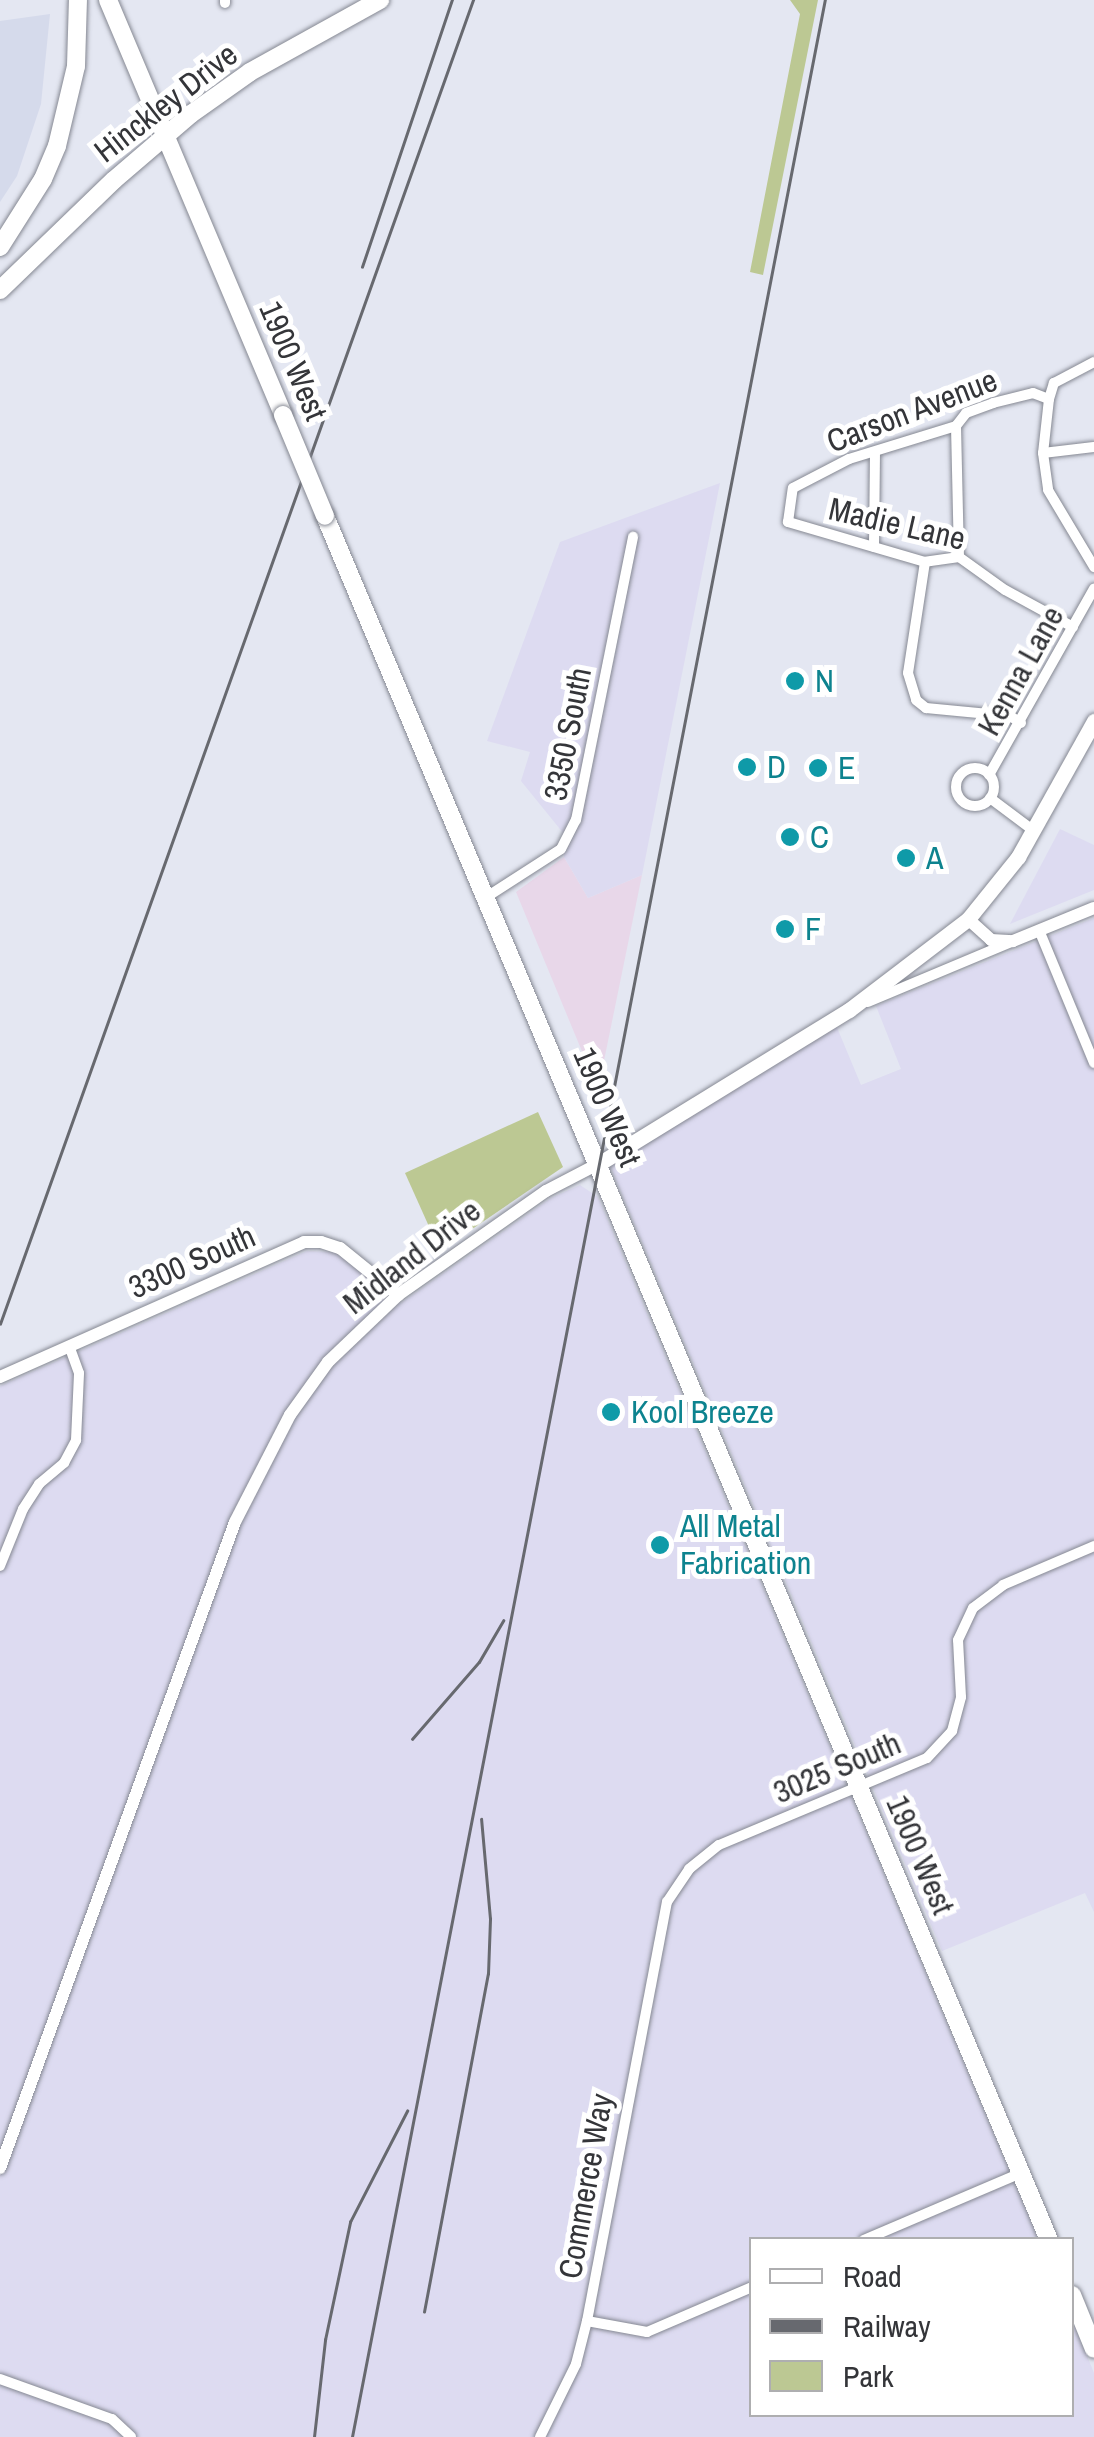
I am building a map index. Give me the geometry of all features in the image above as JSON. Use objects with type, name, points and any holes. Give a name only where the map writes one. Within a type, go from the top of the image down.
[{"type":"main road","points":[[0,247],[43,179],[69,110],[76,66],[78,0]]},
{"type":"main road","name":"1900 West","points":[[108,0],[484,898],[600,1163],[1047,2237]]},
{"type":"main road","name":"Hinckley Drive","points":[[4,290],[114,180],[250,72],[380,0]]},
{"type":"main road","name":"Midland Drive","points":[[600,1163],[848,1010],[968,919],[1034,831],[1094,722]]},
{"type":"main road","points":[[1074,2300],[1094,2349]]},
{"type":"street","name":"Carson Avenue","points":[[794,488],[849,459],[956,426],[966,413],[993,403],[1033,393],[1050,399],[1054,383],[1094,362]]},
{"type":"street","points":[[1050,399],[1043,453],[1048,490],[1094,567]]},
{"type":"street","points":[[956,426],[959,557]]},
{"type":"street","points":[[1043,453],[1094,447]]},
{"type":"street","points":[[874,547],[875,454]]},
{"type":"street","name":"Madie Lane","points":[[794,488],[788,522],[926,562],[959,557],[1005,590],[1073,627]]},
{"type":"street","name":"3350 South","points":[[484,898],[524,877],[561,849],[576,820],[633,536]]},
{"type":"street","points":[[926,562],[908,673],[916,700],[926,708],[1010,716],[1021,722]]},
{"type":"street","name":"Kenna Lane","points":[[989,775],[1094,589]]},
{"type":"street","points":[[970,769],[989,775],[994,786],[990,798],[973,806],[960,800],[956,788],[959,776],[970,769]]},
{"type":"street","points":[[990,798],[1034,831]]},
{"type":"street","points":[[848,1010],[1094,908]]},
{"type":"street","points":[[968,919],[991,940],[1013,941]]},
{"type":"street","points":[[1039,930],[1094,1064]]},
{"type":"street","name":"Midland Drive","points":[[0,2168],[235,1522],[290,1415],[328,1362],[398,1295],[546,1191],[600,1163]]},
{"type":"street","name":"3300 South","points":[[0,1377],[304,1242],[340,1248],[398,1295]]},
{"type":"street","points":[[0,1566],[23,1509],[39,1484],[64,1463],[76,1440],[79,1373],[69,1346]]},
{"type":"street","name":"3025 South","points":[[658,1936],[667,1902],[689,1870],[719,1845],[927,1758],[952,1731],[962,1698],[958,1640],[972,1608],[1003,1585],[1094,1546]]},
{"type":"street","name":"Commerce Way","points":[[540,2437],[576,2364],[587,2321],[658,1936]]},
{"type":"street","points":[[871,2237],[1021,2173]]},
{"type":"street","points":[[587,2321],[647,2332],[749,2288]]},
{"type":"street","points":[[0,2379],[112,2419],[131,2437]]},
{"type":"shaded area","points":[[50,14],[41,104],[17,176],[0,202],[0,21]]},
{"type":"shaded area","points":[[720,483],[642,875],[588,898],[564,857],[564,834],[521,781],[530,752],[487,741],[560,542]]},
{"type":"shaded area","points":[[1060,829],[1094,845],[1094,890],[1010,924]]},
{"type":"shaded area","points":[[564,857],[588,898],[642,875],[598,1090],[516,892]]},
{"type":"shaded area","points":[[1094,918],[1094,1912],[1085,1893],[942,1951],[610,1166],[836,1025],[861,1085],[901,1069],[876,1006]]},
{"type":"shaded area","points":[[580,1185],[598,1197],[1037,2237],[749,2237],[749,2417],[1074,2417],[1074,2324],[1094,2373],[1094,2437],[0,2437],[0,1386],[307,1251],[334,1252],[401,1303],[551,1198]]},
{"type":"green space","points":[[790,0],[818,0],[763,275],[750,272],[800,14]]},
{"type":"green space","points":[[538,1112],[563,1167],[440,1251],[405,1173]]},
{"type":"railway","points":[[362,267],[452,0]]},
{"type":"railway","points":[[0,1324],[473,0]]},
{"type":"railway","points":[[352,2437],[825,0]]},
{"type":"railway","points":[[412,1739],[479,1662],[503,1621]]},
{"type":"railway","points":[[424,2312],[488,1974],[490,1919],[481,1819]]},
{"type":"railway","points":[[314,2437],[325,2340],[350,2222],[407,2111]]},
{"type":"place","name":"N","points":[[795,681]]},
{"type":"place","name":"D","points":[[747,767]]},
{"type":"place","name":"E","points":[[818,768]]},
{"type":"place","name":"C","points":[[790,837]]},
{"type":"place","name":"A","points":[[906,858]]},
{"type":"place","name":"F","points":[[785,929]]},
{"type":"place","name":"Kool Breeze","points":[[611,1412]]},
{"type":"place","name":"All Metal Fabrication","points":[[660,1545]]}]
